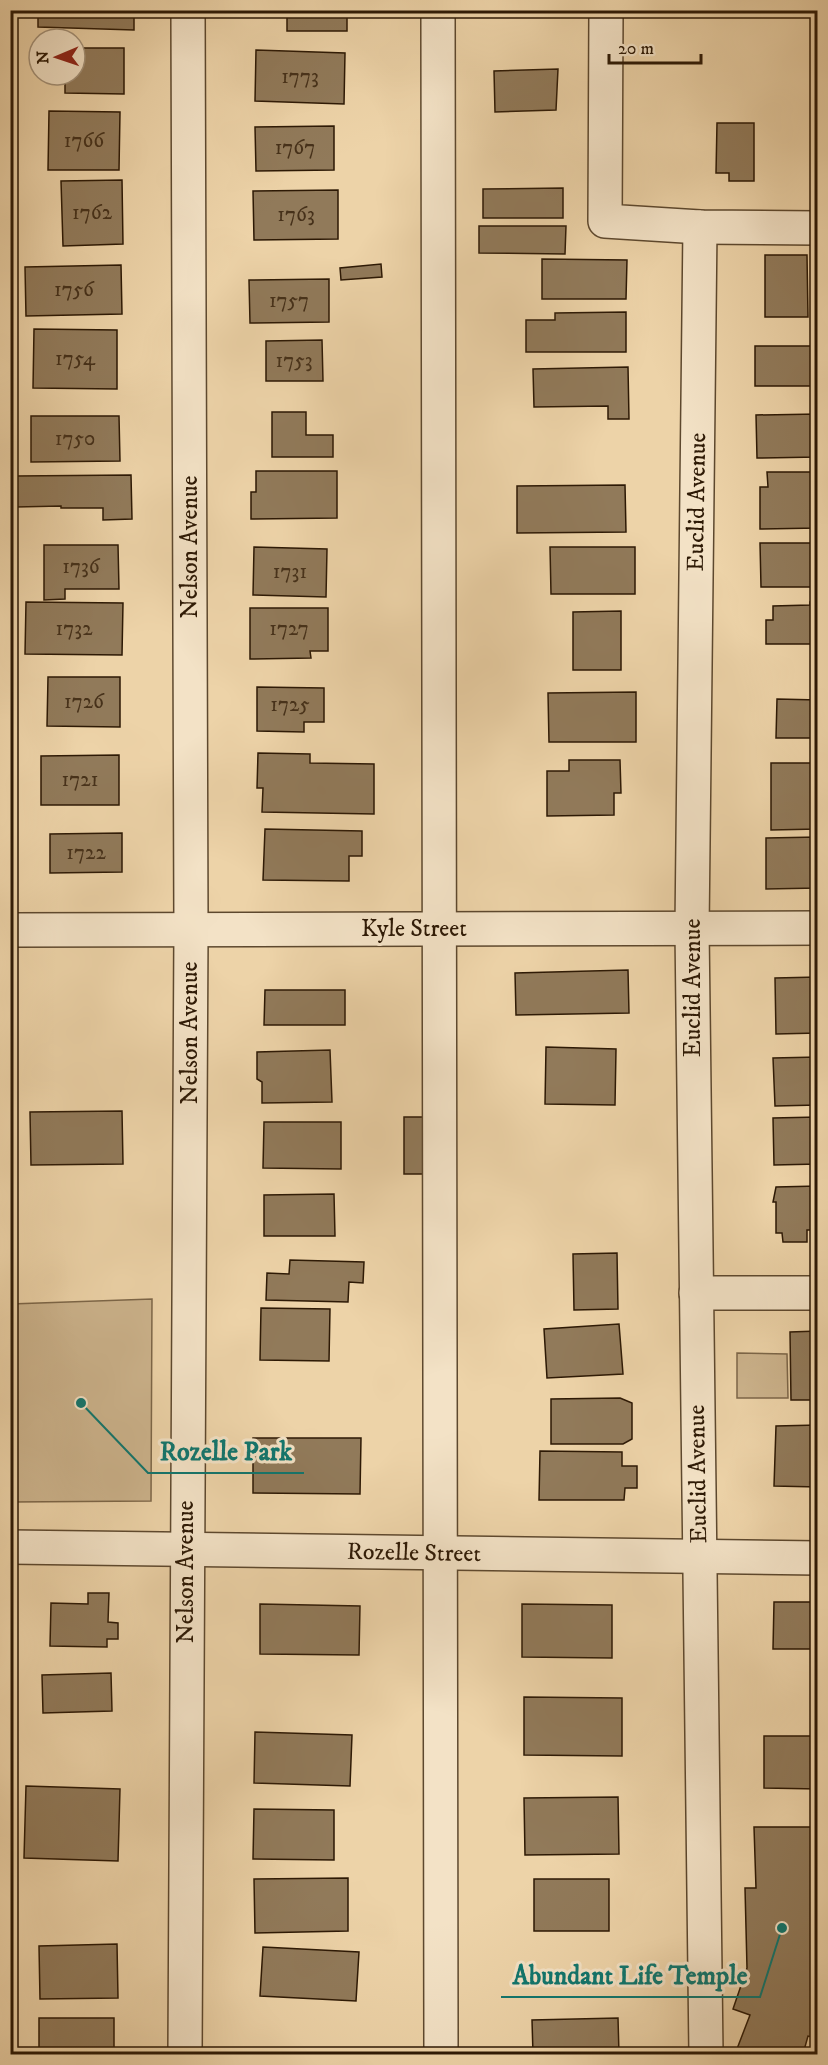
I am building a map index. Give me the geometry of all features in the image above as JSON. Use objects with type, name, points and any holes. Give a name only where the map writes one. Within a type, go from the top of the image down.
[{"type":"street","name":"Nelson Avenue","points":[[185,2055],[190,930],[188,10]]},
{"type":"street","points":[[438,10],[441,2055]]},
{"type":"street","points":[[606,10],[605,221],[700,227],[818,228]]},
{"type":"street","name":"Euclid Avenue","points":[[700,227],[692,929],[706,2055]]},
{"type":"street","name":"Kyle Street","points":[[10,930],[818,928]]},
{"type":"street","points":[[696,1293],[818,1293]]},
{"type":"street","name":"Rozelle Street","points":[[10,1547],[818,1558]]},
{"type":"shaded area","points":[[152,1299],[151,1501],[11,1502],[11,1304]]},
{"type":"shaded area","points":[[737,1353],[787,1354],[788,1398],[737,1398]]},
{"type":"building","points":[[38,10],[134,10],[134,30],[38,27]]},
{"type":"building","points":[[287,10],[347,10],[347,31],[287,31]]},
{"type":"building","points":[[87,48],[124,48],[124,94],[65,93],[65,87],[87,87]]},
{"type":"building","points":[[256,50],[345,53],[344,104],[255,101]]},
{"type":"building","points":[[558,69],[556,110],[495,112],[494,71]]},
{"type":"building","points":[[49,111],[120,112],[119,170],[48,170]]},
{"type":"building","points":[[717,123],[754,123],[754,181],[729,181],[729,173],[716,173]]},
{"type":"building","points":[[334,126],[334,170],[256,171],[255,127]]},
{"type":"building","points":[[122,180],[123,244],[63,246],[61,181]]},
{"type":"building","points":[[563,188],[563,218],[483,218],[483,189]]},
{"type":"building","points":[[338,190],[338,239],[254,240],[253,191]]},
{"type":"building","points":[[479,226],[566,226],[565,254],[479,253]]},
{"type":"building","points":[[765,255],[807,255],[808,317],[765,317]]},
{"type":"building","points":[[542,259],[627,260],[626,299],[542,299]]},
{"type":"building","points":[[381,264],[382,277],[341,280],[340,268]]},
{"type":"building","points":[[121,265],[122,314],[26,316],[25,267]]},
{"type":"building","points":[[329,279],[329,322],[250,323],[249,280]]},
{"type":"building","points":[[626,312],[626,352],[526,352],[526,320],[555,320],[555,313]]},
{"type":"building","points":[[34,329],[117,330],[117,389],[33,388]]},
{"type":"building","points":[[322,340],[323,381],[266,381],[266,341]]},
{"type":"building","points":[[755,346],[818,346],[818,386],[755,386]]},
{"type":"building","points":[[628,367],[629,419],[608,419],[608,406],[534,407],[533,369]]},
{"type":"building","points":[[272,412],[306,412],[306,435],[333,435],[333,457],[272,457]]},
{"type":"building","points":[[818,414],[818,457],[757,458],[756,415]]},
{"type":"building","points":[[31,416],[119,416],[120,461],[31,462]]},
{"type":"building","points":[[256,471],[337,471],[337,518],[251,519],[251,492],[256,492]]},
{"type":"building","points":[[767,472],[812,472],[813,481],[818,481],[818,528],[760,529],[760,487],[768,487]]},
{"type":"building","points":[[131,475],[132,519],[103,520],[103,508],[16,507],[16,476]]},
{"type":"building","points":[[625,485],[626,532],[517,533],[517,486]]},
{"type":"building","points":[[10,533],[16,533],[15,562],[10,562]]},
{"type":"building","points":[[760,543],[818,543],[818,587],[761,587]]},
{"type":"building","points":[[44,545],[118,545],[119,589],[65,589],[65,599],[44,600]]},
{"type":"building","points":[[254,547],[327,549],[326,597],[253,595]]},
{"type":"building","points":[[550,547],[635,547],[635,594],[551,594]]},
{"type":"building","points":[[26,602],[123,603],[122,655],[25,654]]},
{"type":"building","points":[[810,602],[818,602],[818,644],[766,644],[766,620],[773,620],[773,606],[810,605]]},
{"type":"building","points":[[250,608],[328,608],[328,651],[310,651],[311,658],[250,659]]},
{"type":"building","points":[[621,611],[621,670],[573,670],[573,612]]},
{"type":"building","points":[[48,677],[120,677],[120,727],[47,726]]},
{"type":"building","points":[[257,687],[324,688],[324,722],[304,722],[304,732],[257,731]]},
{"type":"building","points":[[636,692],[636,742],[549,742],[548,693]]},
{"type":"building","points":[[777,699],[818,700],[818,738],[776,738]]},
{"type":"building","points":[[258,753],[310,754],[310,763],[374,764],[374,814],[262,812],[263,788],[257,788]]},
{"type":"building","points":[[119,755],[119,805],[41,805],[41,756]]},
{"type":"building","points":[[569,760],[620,760],[621,793],[614,793],[614,815],[547,816],[547,771],[569,771]]},
{"type":"building","points":[[771,763],[818,763],[818,829],[771,830]]},
{"type":"building","points":[[265,829],[362,831],[362,856],[349,856],[349,881],[263,880]]},
{"type":"building","points":[[122,833],[122,872],[50,873],[50,834]]},
{"type":"building","points":[[818,837],[818,888],[766,889],[766,838]]},
{"type":"building","points":[[628,970],[629,1013],[516,1015],[515,973]]},
{"type":"building","points":[[818,977],[818,1033],[776,1034],[775,978]]},
{"type":"building","points":[[265,990],[345,990],[345,1025],[264,1025]]},
{"type":"building","points":[[546,1047],[616,1049],[615,1105],[545,1104]]},
{"type":"building","points":[[330,1050],[332,1102],[262,1103],[262,1082],[257,1079],[257,1052]]},
{"type":"building","points":[[818,1057],[818,1105],[775,1106],[773,1058]]},
{"type":"building","points":[[122,1111],[123,1164],[31,1165],[30,1112]]},
{"type":"building","points":[[404,1117],[435,1117],[435,1174],[404,1174]]},
{"type":"building","points":[[818,1117],[818,1164],[774,1165],[773,1118]]},
{"type":"building","points":[[264,1122],[341,1122],[341,1169],[263,1168]]},
{"type":"building","points":[[818,1186],[818,1230],[807,1230],[807,1242],[783,1242],[782,1233],[776,1233],[776,1202],[773,1202],[776,1187]]},
{"type":"building","points":[[334,1194],[335,1236],[264,1236],[264,1195]]},
{"type":"building","points":[[617,1253],[618,1309],[574,1310],[573,1254]]},
{"type":"building","points":[[290,1260],[364,1262],[363,1283],[349,1282],[348,1302],[266,1300],[267,1273],[289,1274]]},
{"type":"building","points":[[261,1308],[330,1309],[329,1361],[260,1360]]},
{"type":"building","points":[[619,1324],[623,1374],[547,1378],[544,1329]]},
{"type":"building","points":[[818,1331],[818,1400],[791,1400],[790,1332]]},
{"type":"building","points":[[620,1398],[632,1403],[632,1439],[623,1444],[551,1444],[551,1399]]},
{"type":"building","points":[[818,1425],[818,1487],[774,1486],[776,1426]]},
{"type":"building","points":[[253,1438],[361,1438],[360,1494],[253,1493]]},
{"type":"building","points":[[540,1451],[622,1452],[622,1466],[637,1466],[637,1488],[625,1488],[624,1500],[539,1500]]},
{"type":"building","points":[[88,1593],[109,1593],[108,1622],[118,1623],[118,1639],[107,1639],[107,1647],[50,1646],[51,1603],[88,1604]]},
{"type":"building","points":[[774,1602],[818,1602],[818,1649],[773,1649]]},
{"type":"building","points":[[260,1604],[360,1606],[359,1655],[260,1654]]},
{"type":"building","points":[[522,1604],[612,1605],[612,1658],[522,1657]]},
{"type":"building","points":[[111,1673],[112,1711],[43,1713],[42,1675]]},
{"type":"building","points":[[524,1697],[622,1698],[622,1756],[524,1755]]},
{"type":"building","points":[[255,1732],[352,1735],[350,1786],[254,1783]]},
{"type":"building","points":[[764,1736],[818,1736],[818,1789],[764,1788]]},
{"type":"building","points":[[26,1786],[120,1789],[118,1861],[24,1858]]},
{"type":"building","points":[[618,1797],[619,1854],[525,1855],[524,1798]]},
{"type":"building","points":[[254,1809],[334,1810],[334,1860],[253,1859]]},
{"type":"building","points":[[754,1827],[818,1827],[818,2038],[808,2036],[803,2054],[735,2054],[750,2015],[733,2009],[747,1968],[745,1888],[756,1888]]},
{"type":"building","points":[[348,1878],[348,1931],[255,1933],[254,1879]]},
{"type":"building","points":[[534,1879],[609,1879],[609,1931],[534,1931]]},
{"type":"building","points":[[117,1944],[118,1998],[40,1999],[39,1946]]},
{"type":"building","points":[[263,1947],[359,1952],[356,2001],[260,1996]]},
{"type":"building","points":[[39,2018],[114,2018],[114,2054],[39,2054]]},
{"type":"building","points":[[618,2018],[619,2054],[533,2054],[532,2020]]},
{"type":"place","name":"Rozelle Park","points":[[81,1403]]},
{"type":"place","name":"Abundant Life Temple","points":[[782,1928]]}]
